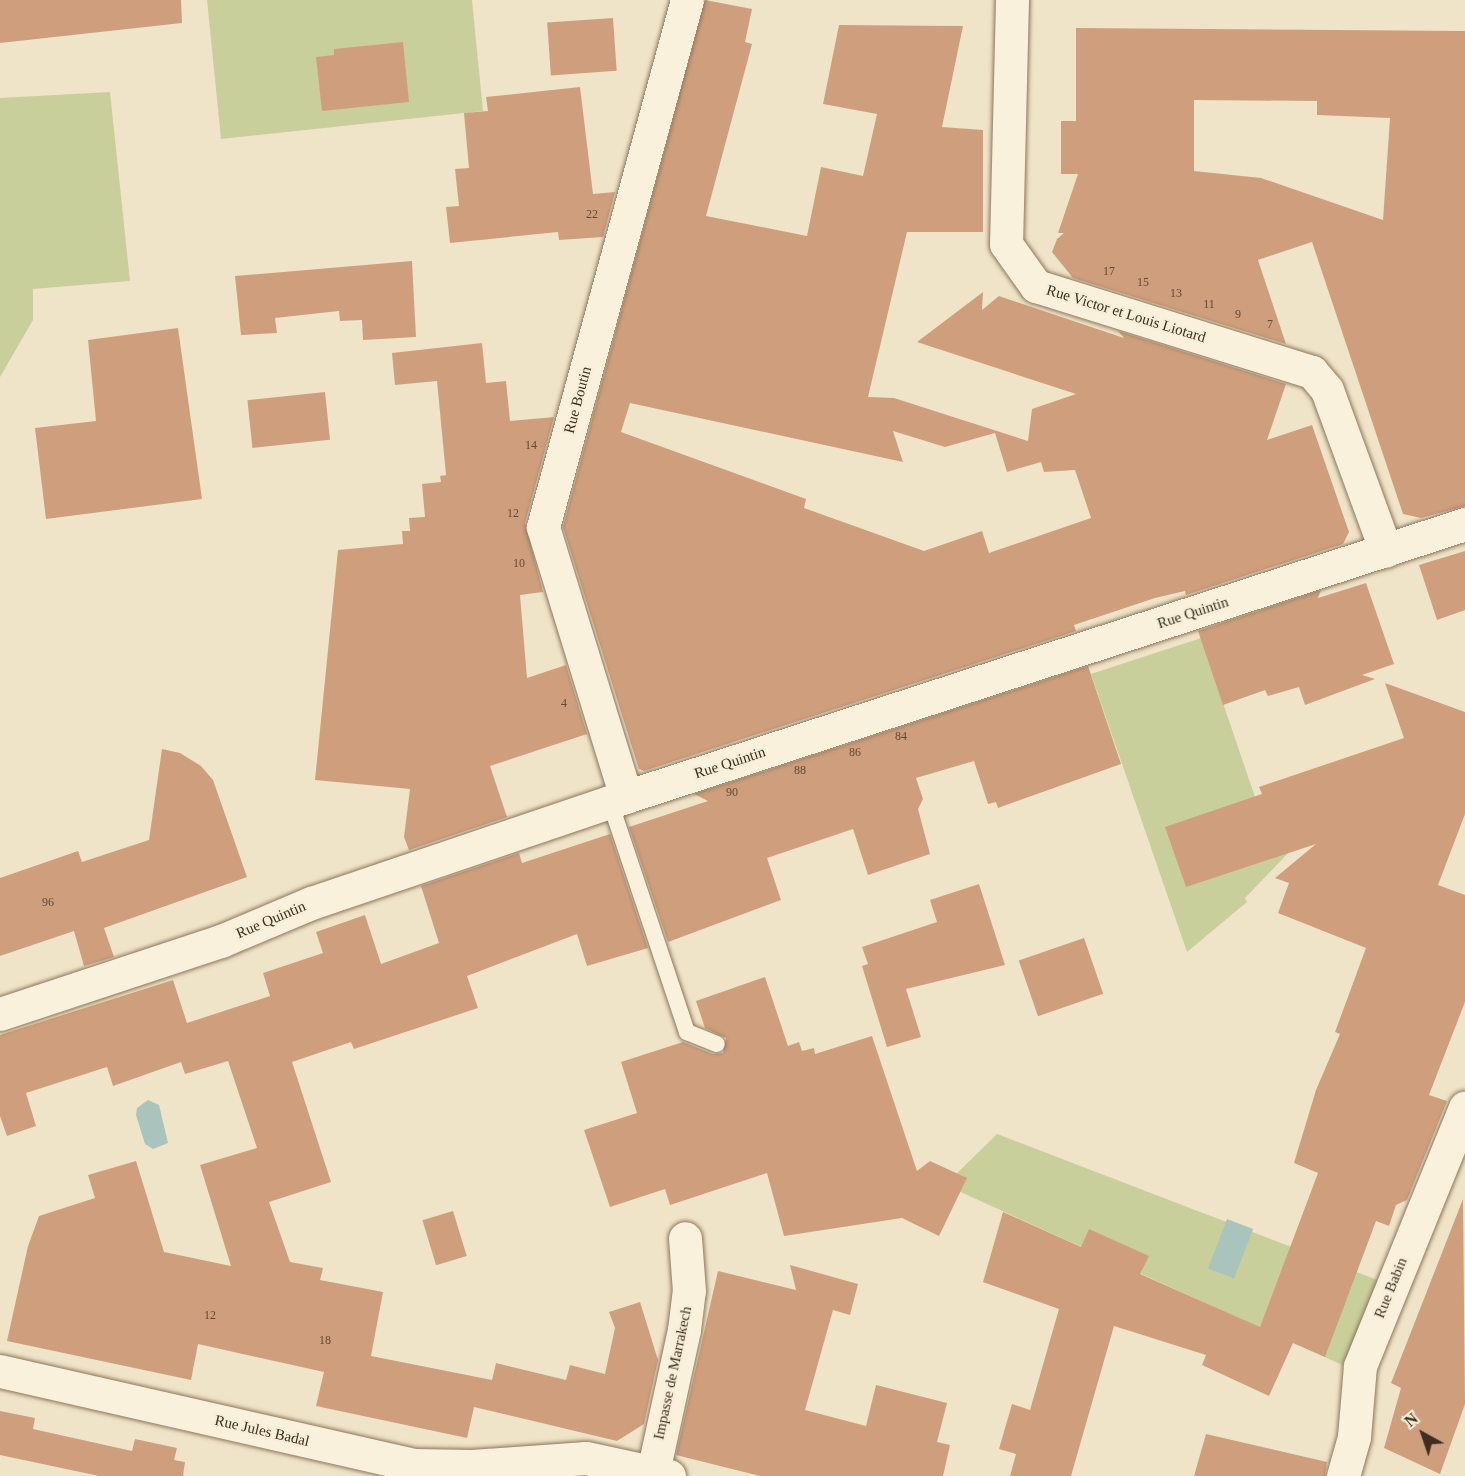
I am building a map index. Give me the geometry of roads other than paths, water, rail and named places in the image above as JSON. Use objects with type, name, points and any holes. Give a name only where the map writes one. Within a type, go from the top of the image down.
[{"type":"street","name":"Rue Boutin","points":[[618,799],[543,526],[687,0]]},
{"type":"street","name":"Rue Victor et Louis Liotard","points":[[1012,0],[1006,244],[1036,286],[1312,372],[1327,390],[1386,551]]},
{"type":"street","name":"Rue Quintin","points":[[0,1014],[221,941],[311,903],[618,799],[1465,524]]},
{"type":"street","name":"Rue Babin","points":[[1343,1476],[1354,1437],[1360,1366],[1465,1107]]},
{"type":"street","name":"Impasse de Marrakech","points":[[661,1474],[689,1292],[685,1238]]},
{"type":"street","name":"Rue Jules Badal","points":[[0,1371],[415,1465],[526,1469],[586,1458],[661,1474]]},
{"type":"lane","points":[[618,799],[687,1032],[717,1044]]},
{"type":"water","points":[[148,1100],[159,1105],[168,1143],[153,1149],[145,1144],[136,1115],[137,1108]]},
{"type":"water","points":[[1227,1219],[1253,1229],[1234,1279],[1208,1268]]}]
